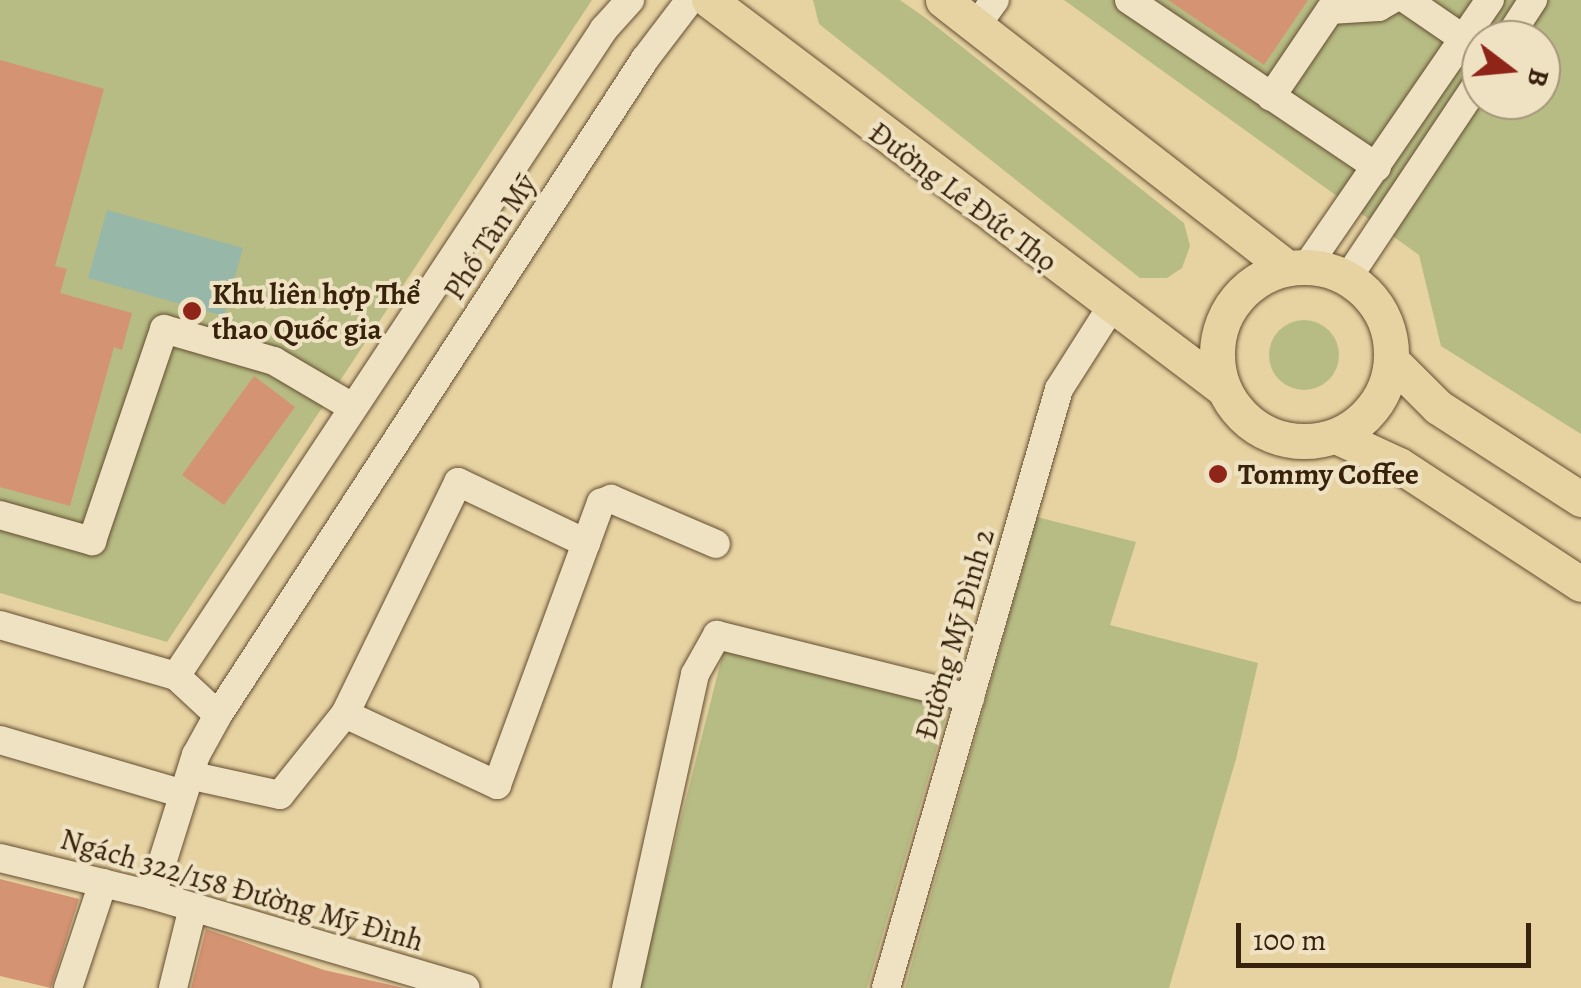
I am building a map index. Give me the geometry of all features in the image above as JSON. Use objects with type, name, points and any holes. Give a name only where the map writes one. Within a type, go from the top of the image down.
[{"type":"main road","name":"Đường Lê Đức Thọ","points":[[709,0],[1110,309],[1221,387]]},
{"type":"main road","points":[[942,0],[985,13],[1297,267],[1347,279],[1379,309],[1391,360],[1382,392],[1363,418],[1336,436],[1311,442],[1262,432],[1221,387],[1216,350],[1231,306],[1265,275],[1297,267]]},
{"type":"main road","points":[[1391,360],[1438,406],[1581,499]]},
{"type":"main road","points":[[1336,436],[1398,465],[1581,584]]},
{"type":"street","name":"Phố Tân Mỹ","points":[[176,676],[604,29],[630,0]]},
{"type":"street","name":"Phố Tân Mỹ","points":[[152,895],[188,785],[218,715],[644,59],[690,0]]},
{"type":"street","points":[[1128,0],[1377,167]]},
{"type":"street","points":[[1271,97],[1330,10],[1379,8],[1406,1],[1461,37]]},
{"type":"street","points":[[1297,267],[1377,167],[1461,43]]},
{"type":"street","points":[[1347,279],[1461,108]]},
{"type":"street","name":"Đường Mỹ Đình 2","points":[[886,988],[1059,389],[1110,309]]},
{"type":"street","points":[[0,515],[92,540],[164,328],[274,361],[352,407]]},
{"type":"street","points":[[0,740],[188,785],[280,795],[345,714],[458,482],[586,543]]},
{"type":"street","points":[[345,714],[497,786],[605,499],[716,544]]},
{"type":"street","points":[[0,625],[176,676],[218,715]]},
{"type":"street","points":[[626,988],[696,674],[717,635],[970,698]]},
{"type":"street","name":"Ngách 322/158 Đường Mỹ Đình","points":[[0,858],[152,895],[192,911],[420,981],[465,988]]},
{"type":"street","points":[[68,988],[104,883]]},
{"type":"street","points":[[173,988],[192,911]]},
{"type":"green space","name":"Khu liên hợp Thể thao Quốc gia","points":[[0,0],[592,0],[167,642],[0,593]]},
{"type":"green space","points":[[813,0],[900,0],[927,19],[1184,223],[1190,246],[1182,268],[1167,278],[1140,278],[819,24]]},
{"type":"green space","points":[[1064,0],[1581,0],[1581,434],[1441,346],[1419,255]]},
{"type":"green space","points":[[1304,320],[1318,322],[1329,330],[1337,341],[1337,369],[1329,380],[1318,388],[1304,390],[1290,388],[1279,380],[1271,369],[1269,355],[1271,341],[1279,330],[1290,322]]},
{"type":"green space","points":[[1037,517],[1136,542],[1110,625],[1258,663],[1236,759],[1169,988],[905,988]]},
{"type":"green space","points":[[724,649],[949,706],[867,988],[638,988]]},
{"type":"shaded area","points":[[107,210],[243,248],[224,316],[88,278]]},
{"type":"building","points":[[1168,0],[1308,0],[1264,65]]},
{"type":"building","points":[[0,60],[104,89],[55,266],[67,269],[60,293],[132,313],[122,350],[114,347],[70,506],[0,487]]},
{"type":"building","points":[[254,376],[295,407],[224,505],[182,475]]},
{"type":"building","points":[[0,879],[79,899],[51,988],[0,976]]},
{"type":"building","points":[[206,929],[324,970],[404,988],[191,988]]},
{"type":"place","name":"Khu liên hợp Thể thao Quốc gia","points":[[192,311]]},
{"type":"place","name":"Tommy Coffee","points":[[1218,474]]}]
